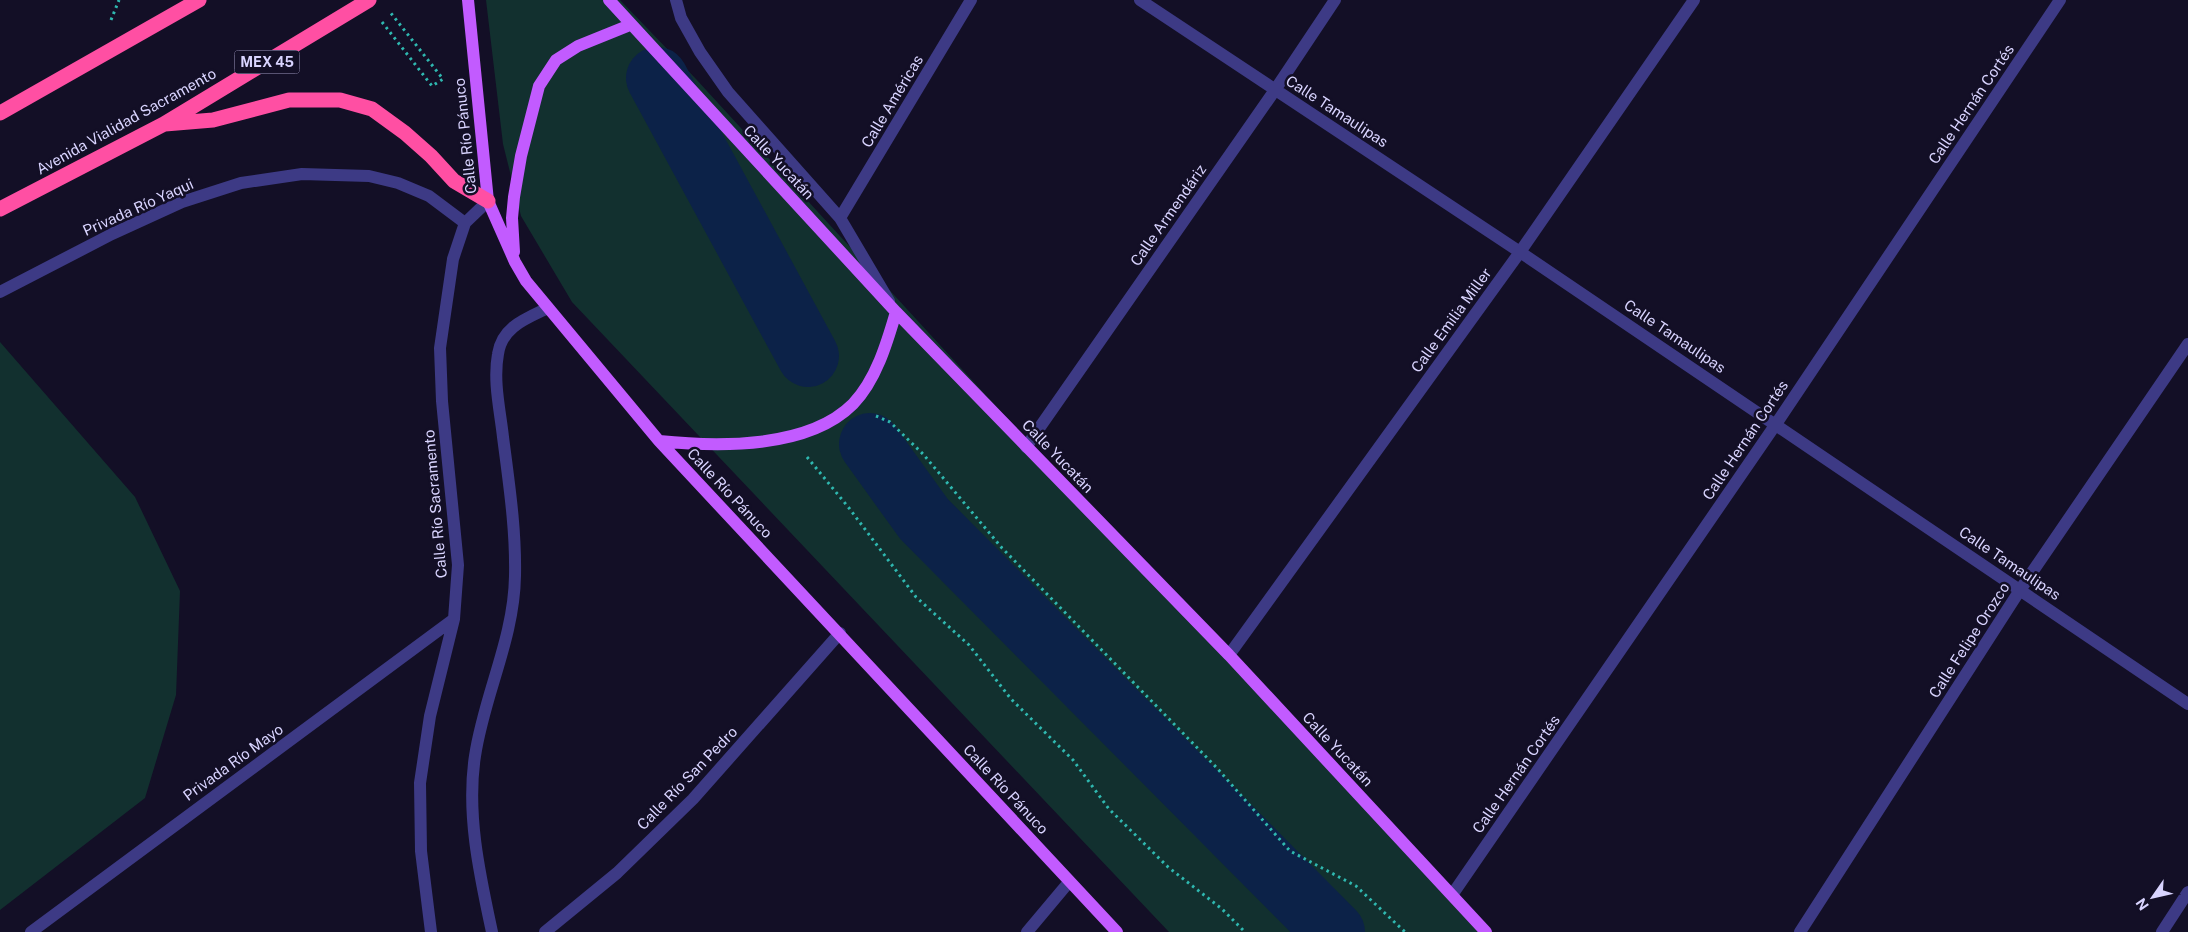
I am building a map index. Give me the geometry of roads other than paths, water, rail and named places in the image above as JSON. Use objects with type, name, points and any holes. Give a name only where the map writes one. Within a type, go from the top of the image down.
[{"type":"highway","points":[[0,113],[199,0]]},
{"type":"highway","name":"Avenida Vialidad Sacramento","points":[[0,209],[164,124],[368,1]]},
{"type":"highway","points":[[164,124],[213,120],[289,100],[340,100],[372,110],[405,133],[431,156],[454,181],[488,201]]},
{"type":"main road","name":"Calle Río Pánuco","points":[[468,0],[488,201],[515,262],[526,281],[660,441],[1117,932]]},
{"type":"main road","name":"Calle Yucatán","points":[[608,0],[896,312],[1229,654],[1486,932]]},
{"type":"main road","points":[[515,262],[512,218],[514,196],[521,156],[539,86],[556,60],[578,46],[630,25]]},
{"type":"main road","points":[[660,441],[698,444],[750,442],[812,430],[852,405],[863,391],[887,341],[896,312]]},
{"type":"street","points":[[676,0],[681,18],[695,43],[728,92],[840,218],[896,312]]},
{"type":"street","name":"Calle Américas","points":[[840,218],[971,0]]},
{"type":"street","name":"Calle Tamaulipas","points":[[1140,0],[1520,252],[2188,704]]},
{"type":"street","name":"Calle Armendáriz","points":[[1026,447],[1275,90],[1335,0]]},
{"type":"street","name":"Calle Emilia Miller","points":[[1229,654],[1520,252],[1694,0]]},
{"type":"street","name":"Calle Hernán Cortés","points":[[1452,895],[1776,424],[2060,0]]},
{"type":"street","name":"Privada Río Yaqui","points":[[0,292],[112,234],[182,202],[241,183],[302,174],[369,176],[398,182],[429,196],[464,223]]},
{"type":"street","points":[[464,223],[488,201]]},
{"type":"street","name":"Calle Río Sacramento","points":[[431,932],[422,851],[420,784],[430,716],[454,619],[458,565],[442,401],[440,348],[453,260],[464,223]]},
{"type":"street","points":[[492,932],[474,830],[474,757],[511,620],[515,578],[515,528],[496,367],[498,353],[508,330],[548,308]]},
{"type":"street","name":"Calle Felipe Orozco","points":[[1800,932],[2020,590],[2188,344]]},
{"type":"street","name":"Privada Río Mayo","points":[[31,932],[454,619]]},
{"type":"street","name":"Calle Río San Pedro","points":[[545,932],[617,873],[694,799],[840,633]]},
{"type":"street","points":[[1028,932],[1069,882]]},
{"type":"street","points":[[2162,932],[2188,892]]},
{"type":"waterway","points":[[657,78],[808,356]]},
{"type":"waterway","points":[[870,444],[924,519],[1334,932]]}]
